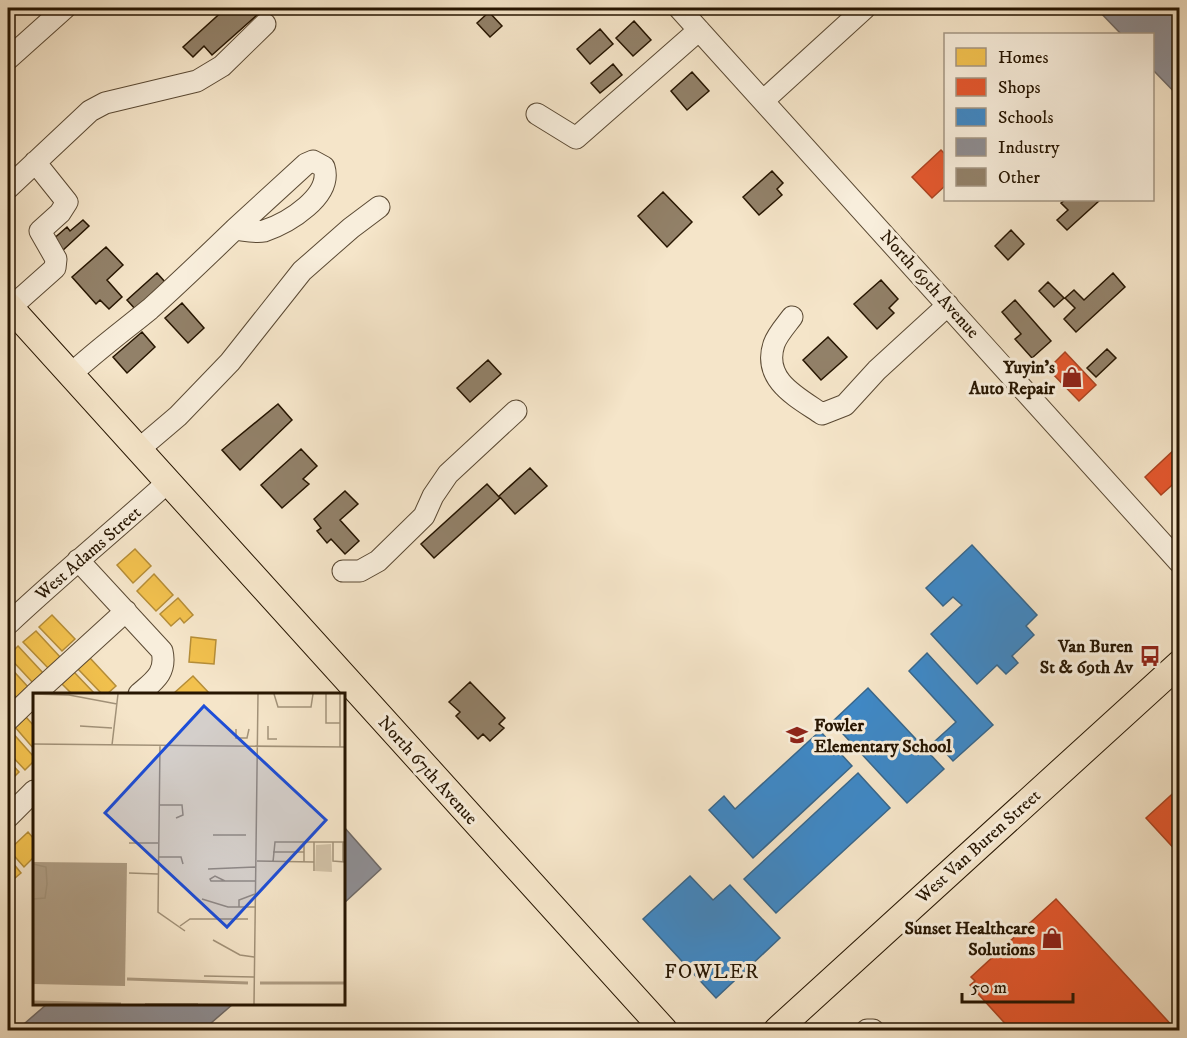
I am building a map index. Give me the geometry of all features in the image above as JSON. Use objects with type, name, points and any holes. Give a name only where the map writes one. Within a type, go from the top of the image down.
[{"type":"main road","name":"North 67th Avenue","points":[[9,307],[664,1030]]},
{"type":"main road","name":"West Van Buren Street","points":[[777,1030],[1179,663]]},
{"type":"street","points":[[8,58],[65,8]]},
{"type":"street","name":"North 69th Avenue","points":[[679,8],[1179,563]]},
{"type":"street","points":[[763,101],[865,8]]},
{"type":"street","points":[[8,188],[90,111],[105,103],[197,81],[222,66],[265,24]]},
{"type":"street","points":[[537,114],[576,138],[699,30]]},
{"type":"street","points":[[9,307],[55,268],[56,259],[40,231],[60,213],[67,202],[35,162]]},
{"type":"street","points":[[138,450],[178,416],[230,362],[302,271],[351,228],[380,207]]},
{"type":"street","points":[[70,375],[149,309],[235,229]]},
{"type":"street","points":[[792,317],[774,344],[772,370],[784,389],[822,414],[845,405],[876,370],[948,305]]},
{"type":"street","points":[[343,571],[360,571],[378,561],[424,516],[433,496],[448,474],[516,411]]},
{"type":"street","name":"West Adams Street","points":[[8,624],[168,482]]},
{"type":"street","points":[[78,560],[162,651],[164,662],[161,674],[140,693]]},
{"type":"street","points":[[37,693],[126,612]]},
{"type":"street","points":[[8,720],[33,697]]},
{"type":"street","points":[[8,815],[33,792]]},
{"type":"street","points":[[867,1030],[873,1030]]},
{"type":"building: Homes","points":[[135,549],[151,566],[133,583],[117,565]]},
{"type":"building: Homes","points":[[154,574],[173,595],[156,611],[137,591]]},
{"type":"building: Homes","points":[[178,598],[193,615],[184,623],[180,618],[171,626],[160,614]]},
{"type":"building: Homes","points":[[52,615],[75,639],[62,651],[39,627]]},
{"type":"building: Homes","points":[[36,631],[61,658],[49,669],[23,642]]},
{"type":"building: Homes","points":[[191,637],[216,640],[214,664],[189,662]]},
{"type":"building: Homes","points":[[18,646],[44,674],[34,684],[8,656]]},
{"type":"building: Homes","points":[[90,658],[116,686],[108,693],[101,693],[78,669]]},
{"type":"building: Homes","points":[[8,665],[29,688],[18,699],[8,688]]},
{"type":"building: Homes","points":[[74,672],[94,693],[71,693],[62,684]]},
{"type":"building: Homes","points":[[193,676],[209,693],[174,693]]},
{"type":"building: Homes","points":[[26,717],[33,725],[33,748],[15,727]]},
{"type":"building: Homes","points":[[10,730],[33,756],[33,762],[25,770],[8,752]]},
{"type":"building: Homes","points":[[8,760],[19,772],[8,783]]},
{"type":"building: Homes","points":[[28,832],[33,838],[33,858],[24,867],[9,850]]},
{"type":"building: Homes","points":[[8,857],[21,873],[8,884]]},
{"type":"building: Shops","points":[[941,150],[944,153],[944,187],[932,198],[912,177]]},
{"type":"building: Shops","name":"Yuyin's Auto Repair","points":[[1065,352],[1096,385],[1079,401],[1048,369]]},
{"type":"building: Shops","points":[[1176,448],[1180,451],[1180,478],[1161,495],[1145,477]]},
{"type":"building: Shops","points":[[1180,787],[1180,855],[1146,818]]},
{"type":"building: Shops","name":"Sunset Healthcare Solutions","points":[[1056,899],[1176,1030],[1011,1030],[970,985],[975,981],[971,977]]},
{"type":"building: Schools","points":[[972,545],[1037,615],[1026,626],[1034,635],[1012,656],[1018,663],[1006,674],[997,665],[977,684],[931,634],[962,605],[953,597],[943,606],[926,588]]},
{"type":"building: Schools","points":[[927,653],[993,725],[953,761],[935,741],[956,722],[909,671]]},
{"type":"building: Schools","points":[[868,688],[944,769],[907,803],[832,722]]},
{"type":"building: Schools","points":[[820,731],[852,766],[753,858],[709,810],[724,796],[735,809]]},
{"type":"building: Schools","points":[[858,773],[890,808],[776,913],[744,879]]},
{"type":"building: Schools","points":[[690,876],[713,900],[730,885],[780,938],[716,998],[643,919]]},
{"type":"building: Industry","points":[[1096,8],[1180,8],[1180,98],[1154,71],[1154,33],[1120,33]]},
{"type":"building: Industry","points":[[345,828],[381,869],[345,902]]},
{"type":"building: Industry","points":[[46,1005],[232,1005],[203,1030],[17,1030]]},
{"type":"building: Other","points":[[226,8],[265,8],[212,55],[204,46],[193,57],[183,47]]},
{"type":"building: Other","points":[[489,12],[502,26],[490,37],[477,23]]},
{"type":"building: Other","points":[[634,21],[651,40],[633,56],[616,38]]},
{"type":"building: Other","points":[[600,29],[613,44],[590,64],[577,49]]},
{"type":"building: Other","points":[[613,64],[622,75],[600,93],[591,83]]},
{"type":"building: Other","points":[[692,72],[709,91],[687,110],[671,91]]},
{"type":"building: Other","points":[[772,171],[783,183],[777,189],[782,195],[759,215],[743,197]]},
{"type":"building: Other","points":[[663,192],[692,222],[667,247],[638,216]]},
{"type":"building: Other","points":[[1064,201],[1099,201],[1067,230],[1057,220],[1068,210],[1061,203]]},
{"type":"building: Other","points":[[83,220],[89,226],[61,252],[51,241],[67,227],[70,231]]},
{"type":"building: Other","points":[[1011,230],[1024,244],[1008,260],[995,246]]},
{"type":"building: Other","points":[[106,247],[123,265],[107,280],[122,297],[109,309],[100,300],[96,304],[72,277]]},
{"type":"building: Other","points":[[157,273],[166,283],[136,310],[127,300]]},
{"type":"building: Other","points":[[1113,273],[1125,287],[1076,332],[1064,319],[1075,308],[1065,298],[1074,290],[1084,300]]},
{"type":"building: Other","points":[[881,280],[898,299],[889,308],[894,313],[877,329],[854,304]]},
{"type":"building: Other","points":[[1048,282],[1064,298],[1054,307],[1039,291]]},
{"type":"building: Other","points":[[1015,300],[1051,341],[1032,358],[1015,339],[1021,334],[1002,312]]},
{"type":"building: Other","points":[[182,303],[204,328],[188,343],[165,318]]},
{"type":"building: Other","points":[[142,332],[155,347],[127,373],[113,357]]},
{"type":"building: Other","points":[[828,337],[847,357],[821,380],[803,360]]},
{"type":"building: Other","points":[[1107,349],[1116,358],[1096,377],[1087,368]]},
{"type":"building: Other","points":[[488,360],[501,374],[470,402],[457,388]]},
{"type":"building: Other","points":[[278,404],[292,420],[240,470],[222,450]]},
{"type":"building: Other","points":[[301,449],[317,466],[303,479],[309,484],[282,508],[261,485]]},
{"type":"building: Other","points":[[530,468],[547,486],[515,514],[499,496]]},
{"type":"building: Other","points":[[487,484],[500,498],[434,558],[421,544]]},
{"type":"building: Other","points":[[345,491],[358,504],[340,520],[359,541],[345,554],[331,539],[327,543],[317,531],[321,528],[314,519]]},
{"type":"building: Other","points":[[470,682],[505,718],[499,724],[504,728],[490,741],[483,734],[478,739],[456,716],[460,712],[449,702]]},
{"type":"place","name":"Yuyin's Auto Repair","points":[[1072,377]]},
{"type":"place","name":"Van Buren St & 69th Av","points":[[1150,656]]},
{"type":"place","name":"Fowler Elementary School","points":[[797,735]]},
{"type":"place","name":"Sunset Healthcare Solutions","points":[[1052,938]]},
{"type":"district","name":"FOWLER","points":[[712,971]]}]
